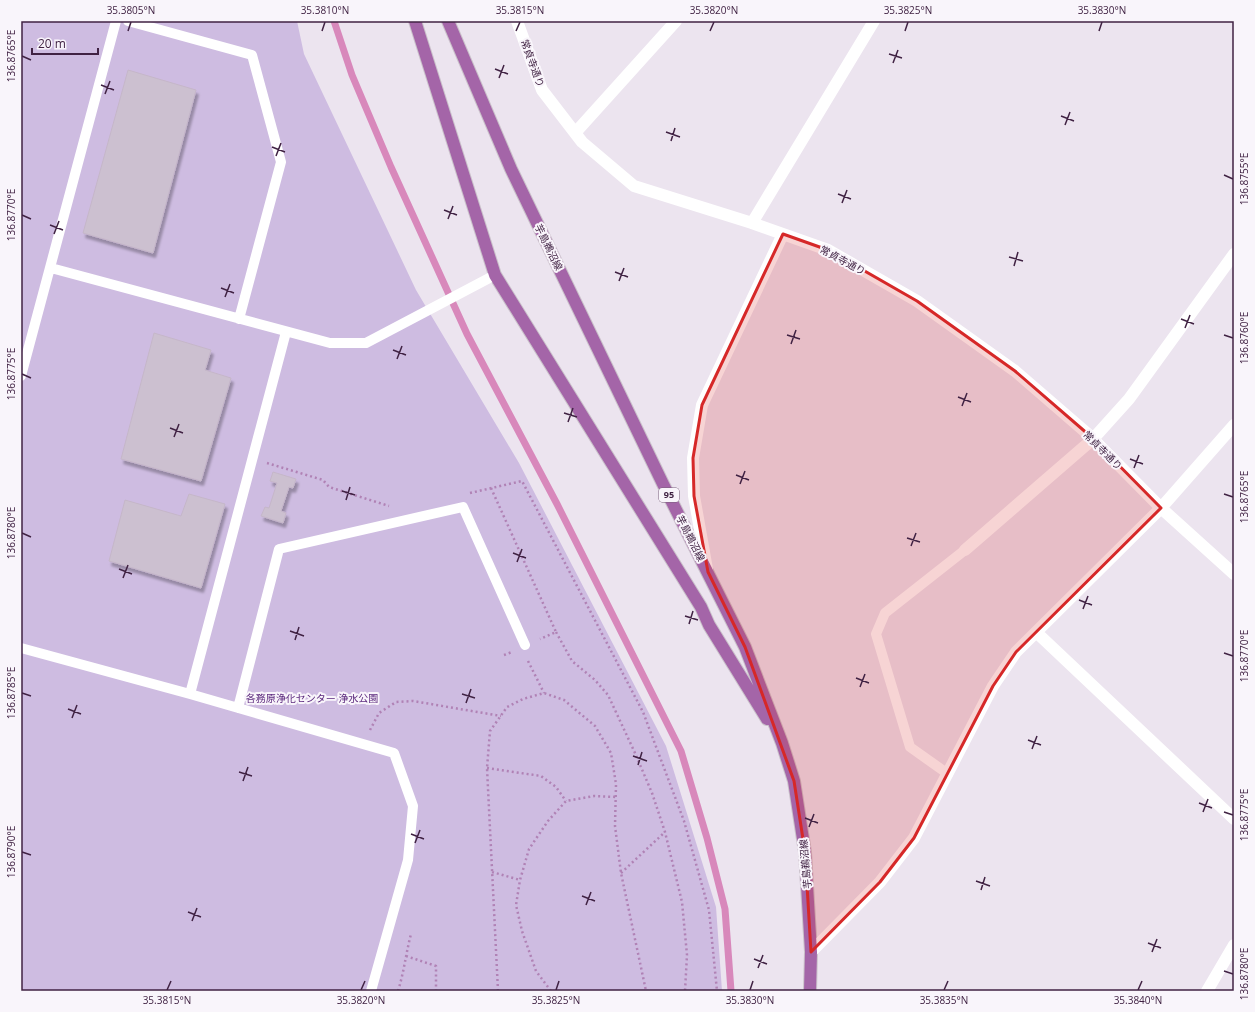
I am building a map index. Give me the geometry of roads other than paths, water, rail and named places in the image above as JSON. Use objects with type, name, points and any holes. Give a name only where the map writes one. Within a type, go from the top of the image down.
[{"type":"main road","points":[[415,21],[494,275],[698,602],[709,624],[782,743]]},
{"type":"main road","name":"芋島鵜沼線","points":[[448,21],[511,169],[745,646],[782,743],[794,780],[805,852],[811,952],[810,991]]},
{"type":"street","name":"常貞寺通り","points":[[517,21],[542,90],[582,142],[634,186],[752,223],[828,250],[917,301],[1015,371],[1093,439],[1160,508],[1234,574]]},
{"type":"street","points":[[576,133],[676,21]]},
{"type":"street","points":[[752,223],[874,21]]},
{"type":"street","points":[[708,572],[694,496],[693,458],[702,405],[783,234]]},
{"type":"street","points":[[965,550],[1093,439],[1129,399],[1234,254]]},
{"type":"street","points":[[811,952],[885,876],[914,838],[993,686],[1016,652],[1160,508],[1234,425]]},
{"type":"street","points":[[1036,632],[1234,819]]},
{"type":"street","points":[[1207,991],[1234,945]]},
{"type":"lane","points":[[21,376],[116,21]]},
{"type":"lane","points":[[128,21],[252,55],[281,162],[239,319]]},
{"type":"lane","points":[[51,268],[330,343],[366,343],[464,293],[494,275]]},
{"type":"lane","points":[[190,694],[286,332]]},
{"type":"lane","points":[[238,708],[278,549],[463,507],[523,646]]},
{"type":"lane","points":[[948,774],[910,747],[876,634],[885,613],[965,550]]},
{"type":"lane","points":[[21,648],[190,694],[394,753],[413,806],[408,860],[371,991]]},
{"type":"waterway","points":[[334,21],[352,75],[391,167],[467,334],[557,504],[681,751],[707,838],[725,909],[731,991]]},
{"type":"park label","name":"各務原浄化センター 浄水公園","points":[[312,698]]}]
